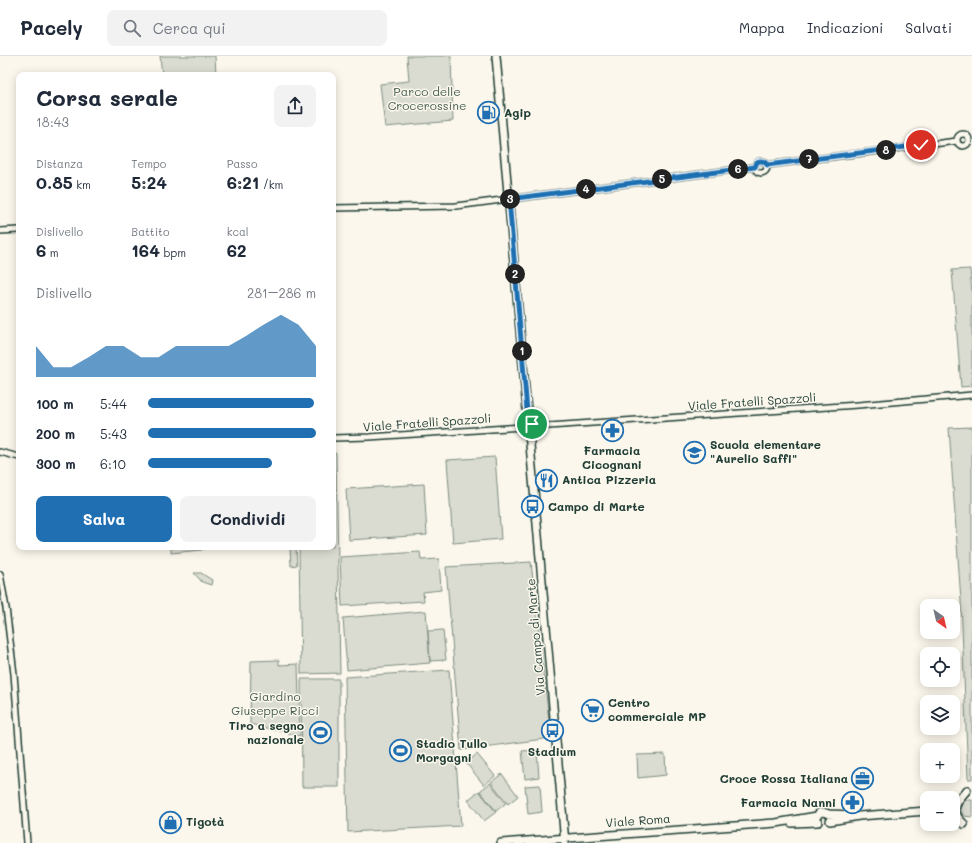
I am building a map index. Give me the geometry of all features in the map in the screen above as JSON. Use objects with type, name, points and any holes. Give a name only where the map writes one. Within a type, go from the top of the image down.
[{"type":"main road","points":[[496,56],[528,425]]},
{"type":"main road","name":"Via Campo di Marte","points":[[528,425],[524,432],[529,433],[565,840]]},
{"type":"main road","points":[[960,794],[970,790]]},
{"type":"main road","points":[[964,824],[957,817],[955,808],[960,798],[970,790]]},
{"type":"main road","points":[[830,818],[825,825],[821,824],[818,819],[820,813],[823,812],[830,818],[920,812]]},
{"type":"main road","name":"Viale Roma","points":[[501,843],[565,840],[776,823],[780,824],[818,819]]},
{"type":"main road","points":[[960,823],[972,825]]},
{"type":"street","points":[[962,134],[968,135],[971,139],[965,146],[960,145],[957,141],[958,137],[962,134]]},
{"type":"street","points":[[755,167],[757,162],[760,161],[765,162],[767,165],[957,141]]},
{"type":"street","points":[[755,167],[758,172],[763,173],[766,170],[767,165]]},
{"type":"street","points":[[336,208],[456,206],[755,167]]},
{"type":"street","points":[[0,231],[16,230]]},
{"type":"street","name":"Viale Fratelli Spazzoli","points":[[336,438],[850,405],[972,395]]},
{"type":"street","points":[[0,452],[16,456]]},
{"type":"street","points":[[0,574],[6,608],[14,674],[27,843]]},
{"type":"green space","points":[[160,56],[215,56],[216,72],[162,72]]},
{"type":"green space","name":"Parco delle Crocerossine","points":[[407,56],[451,56],[453,121],[385,127],[380,84],[409,81]]},
{"type":"green space","points":[[970,269],[972,294],[972,386],[961,387],[952,270]]},
{"type":"green space","points":[[972,427],[972,779],[968,779],[961,601],[949,428]]},
{"type":"green space","points":[[336,453],[340,673],[301,674],[299,550],[336,550]]},
{"type":"green space","points":[[495,457],[501,539],[453,543],[447,460]]},
{"type":"green space","points":[[424,484],[427,535],[349,540],[346,489]]},
{"type":"green space","points":[[171,550],[202,550],[171,553]]},
{"type":"green space","points":[[290,550],[296,550],[297,565],[291,566]]},
{"type":"green space","points":[[420,552],[421,560],[439,559],[441,590],[423,592],[424,601],[342,606],[340,557]]},
{"type":"green space","points":[[531,562],[551,738],[461,750],[446,567]]},
{"type":"green space","points":[[194,573],[201,573],[212,580],[211,585],[202,582]]},
{"type":"green space","points":[[426,611],[430,663],[347,670],[343,618]]},
{"type":"green space","points":[[443,630],[446,660],[430,661],[428,631]]},
{"type":"green space","name":"Giardino Giuseppe Ricci","points":[[279,660],[279,665],[298,664],[300,736],[250,724],[251,661]]},
{"type":"green space","name":"Stadio Tullo Morgagni","points":[[449,670],[461,826],[348,832],[345,677]]},
{"type":"green space","name":"Tiro a segno nazionale","points":[[301,679],[339,679],[339,787],[302,787]]},
{"type":"green space","points":[[537,750],[539,777],[525,779],[522,751]]},
{"type":"green space","points":[[477,754],[495,776],[484,785],[466,763]]},
{"type":"green space","points":[[665,754],[666,775],[638,778],[637,755]]},
{"type":"green space","points":[[502,774],[518,796],[508,804],[491,782]]},
{"type":"green space","points":[[490,783],[506,803],[496,811],[480,791]]},
{"type":"green space","points":[[540,785],[542,812],[528,814],[525,786]]},
{"type":"green space","points":[[479,791],[496,812],[484,821],[468,800]]},
{"type":"green space","points":[[965,800],[972,800],[972,817],[964,816],[961,811],[961,805]]},
{"type":"place","name":"Agip","points":[[488,113]]},
{"type":"place","name":"Farmacia Cicognani","points":[[612,430]]},
{"type":"place","name":"Scuola elementare \"Aurelio Saffi\"","points":[[695,452]]},
{"type":"place","name":"Antica Pizzeria","points":[[546,480]]},
{"type":"place","name":"Campo di Marte","points":[[532,507]]},
{"type":"place","name":"Centro commerciale MP","points":[[593,710]]},
{"type":"place","name":"Stadium","points":[[552,731]]},
{"type":"place","name":"Tiro a segno nazionale","points":[[320,733]]},
{"type":"place","name":"Stadio Tullo Morgagni","points":[[401,751]]},
{"type":"place","name":"Croce Rossa Italiana","points":[[863,779]]},
{"type":"place","name":"Farmacia Nanni","points":[[852,803]]},
{"type":"place","name":"Tigotà","points":[[171,822]]},
{"type":"route","points":[[532,424],[528,422],[509,199],[755,167],[757,162],[760,161],[765,162],[767,165],[921,145]]}]
